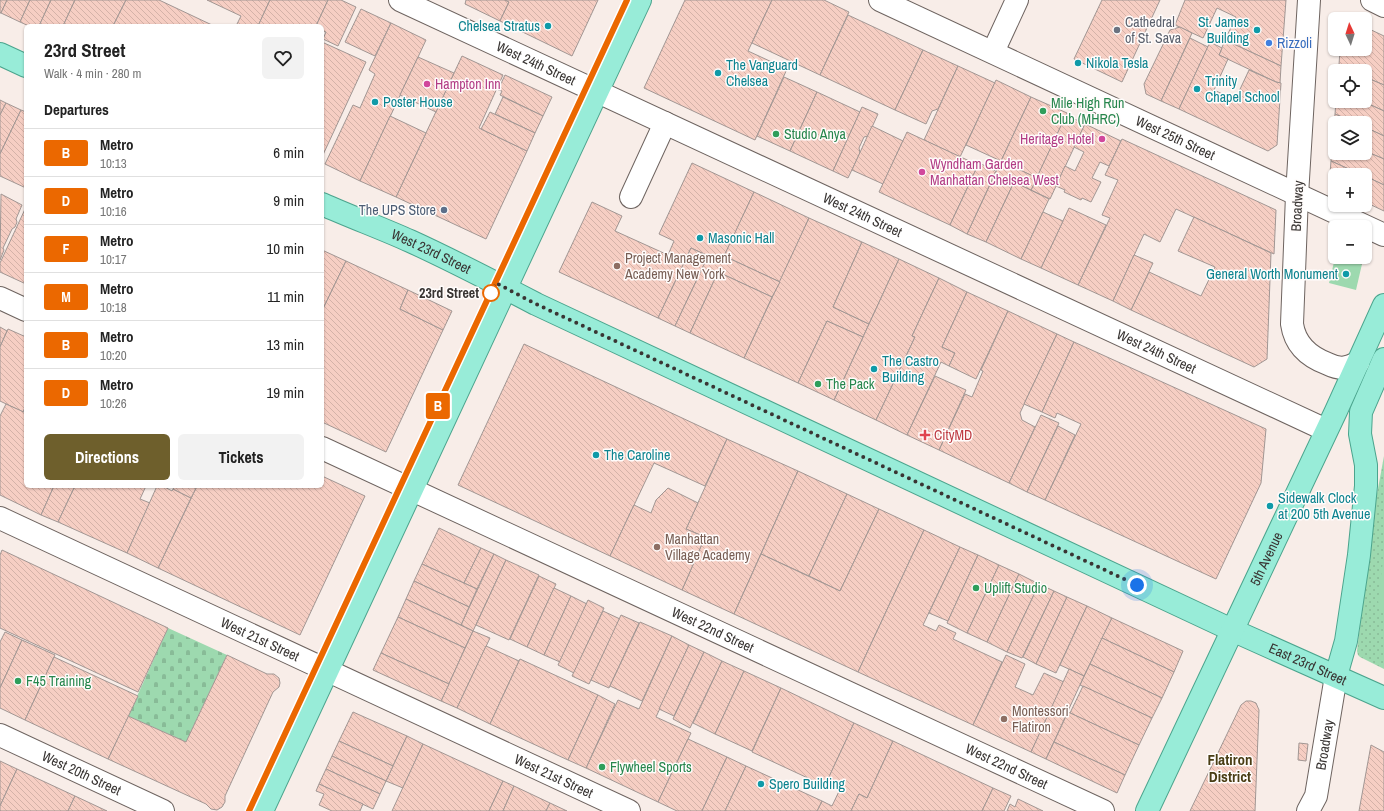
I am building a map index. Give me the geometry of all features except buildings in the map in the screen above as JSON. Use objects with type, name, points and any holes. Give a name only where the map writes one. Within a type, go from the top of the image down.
[{"type":"main road","points":[[262,811],[640,0]]},
{"type":"main road","points":[[0,54],[24,65]]},
{"type":"main road","name":"West 23rd Street","points":[[324,205],[410,241],[536,304],[1232,630]]},
{"type":"main road","name":"5th Avenue","points":[[1147,811],[1384,305]]},
{"type":"main road","points":[[1336,676],[1347,633],[1359,555],[1365,500],[1366,475],[1360,434],[1361,412],[1384,358]]},
{"type":"main road","name":"East 23rd Street","points":[[1232,630],[1384,698]]},
{"type":"street","name":"West 24th Street","points":[[400,0],[1326,430]]},
{"type":"street","name":"West 25th Street","points":[[880,0],[1384,235]]},
{"type":"street","points":[[993,52],[1017,0]]},
{"type":"street","name":"Broadway","points":[[1309,0],[1297,195],[1292,318],[1294,336],[1306,352],[1323,363],[1341,368],[1349,367],[1358,363]]},
{"type":"street","points":[[1372,0],[1384,6]]},
{"type":"street","points":[[631,197],[665,123]]},
{"type":"street","points":[[0,298],[24,309]]},
{"type":"street","name":"West 22nd Street","points":[[324,449],[1103,811]]},
{"type":"street","name":"West 21st Street","points":[[0,518],[629,811]]},
{"type":"street","name":"Broadway","points":[[1308,811],[1316,796],[1336,676]]},
{"type":"street","name":"West 20th Street","points":[[0,735],[163,811]]},
{"type":"green space","points":[[1334,264],[1362,264],[1356,290],[1329,283]]},
{"type":"green space","points":[[1384,456],[1384,669],[1360,657],[1357,651],[1374,510]]},
{"type":"green space","points":[[1384,552],[1384,610],[1379,605],[1378,601]]},
{"type":"green space","points":[[168,628],[227,655],[186,742],[128,716]]},
{"type":"metro line","name":"B","points":[[249,811],[627,0]]},
{"type":"place","name":"Chelsea Stratus","points":[[548,26]]},
{"type":"place","name":"Cathedral of St. Sava","points":[[1117,30]]},
{"type":"place","name":"St. James Building","points":[[1257,30]]},
{"type":"place","name":"Rizzoli","points":[[1269,43]]},
{"type":"place","name":"Nikola Tesla","points":[[1078,63]]},
{"type":"place","name":"The Vanguard Chelsea","points":[[718,73]]},
{"type":"place","name":"Hampton Inn","points":[[427,84]]},
{"type":"place","name":"Trinity Chapel School","points":[[1197,89]]},
{"type":"place","name":"Poster House","points":[[375,102]]},
{"type":"place","name":"Mile High Run Club (MHRC)","points":[[1043,111]]},
{"type":"place","name":"Studio Anya","points":[[776,134]]},
{"type":"place","name":"Heritage Hotel","points":[[1102,139]]},
{"type":"place","name":"Wyndham Garden Manhattan Chelsea West","points":[[922,172]]},
{"type":"place","name":"The UPS Store","points":[[444,210]]},
{"type":"place","name":"Masonic Hall","points":[[700,238]]},
{"type":"place","name":"Project Management Academy New York","points":[[617,266]]},
{"type":"place","name":"General Worth Monument","points":[[1346,274]]},
{"type":"place","name":"23rd Street","points":[[491,293]]},
{"type":"place","name":"The Castro Building","points":[[874,369]]},
{"type":"place","name":"The Pack","points":[[818,384]]},
{"type":"place","name":"CityMD","points":[[925,435]]},
{"type":"place","name":"The Caroline","points":[[596,455]]},
{"type":"place","name":"Sidewalk Clock at 200 5th Avenue","points":[[1270,506]]},
{"type":"place","name":"Manhattan Village Academy","points":[[657,547]]},
{"type":"place","name":"Uplift Studio","points":[[976,588]]},
{"type":"place","name":"F45 Training","points":[[18,681]]},
{"type":"place","name":"Montessori Flatiron","points":[[1004,719]]},
{"type":"place","name":"Flywheel Sports","points":[[602,767]]},
{"type":"place","name":"Spero Building","points":[[761,784]]},
{"type":"district","name":"Flatiron District","points":[[1230,768]]},
{"type":"route","points":[[491,293],[496,283],[536,304],[1137,585]]}]
